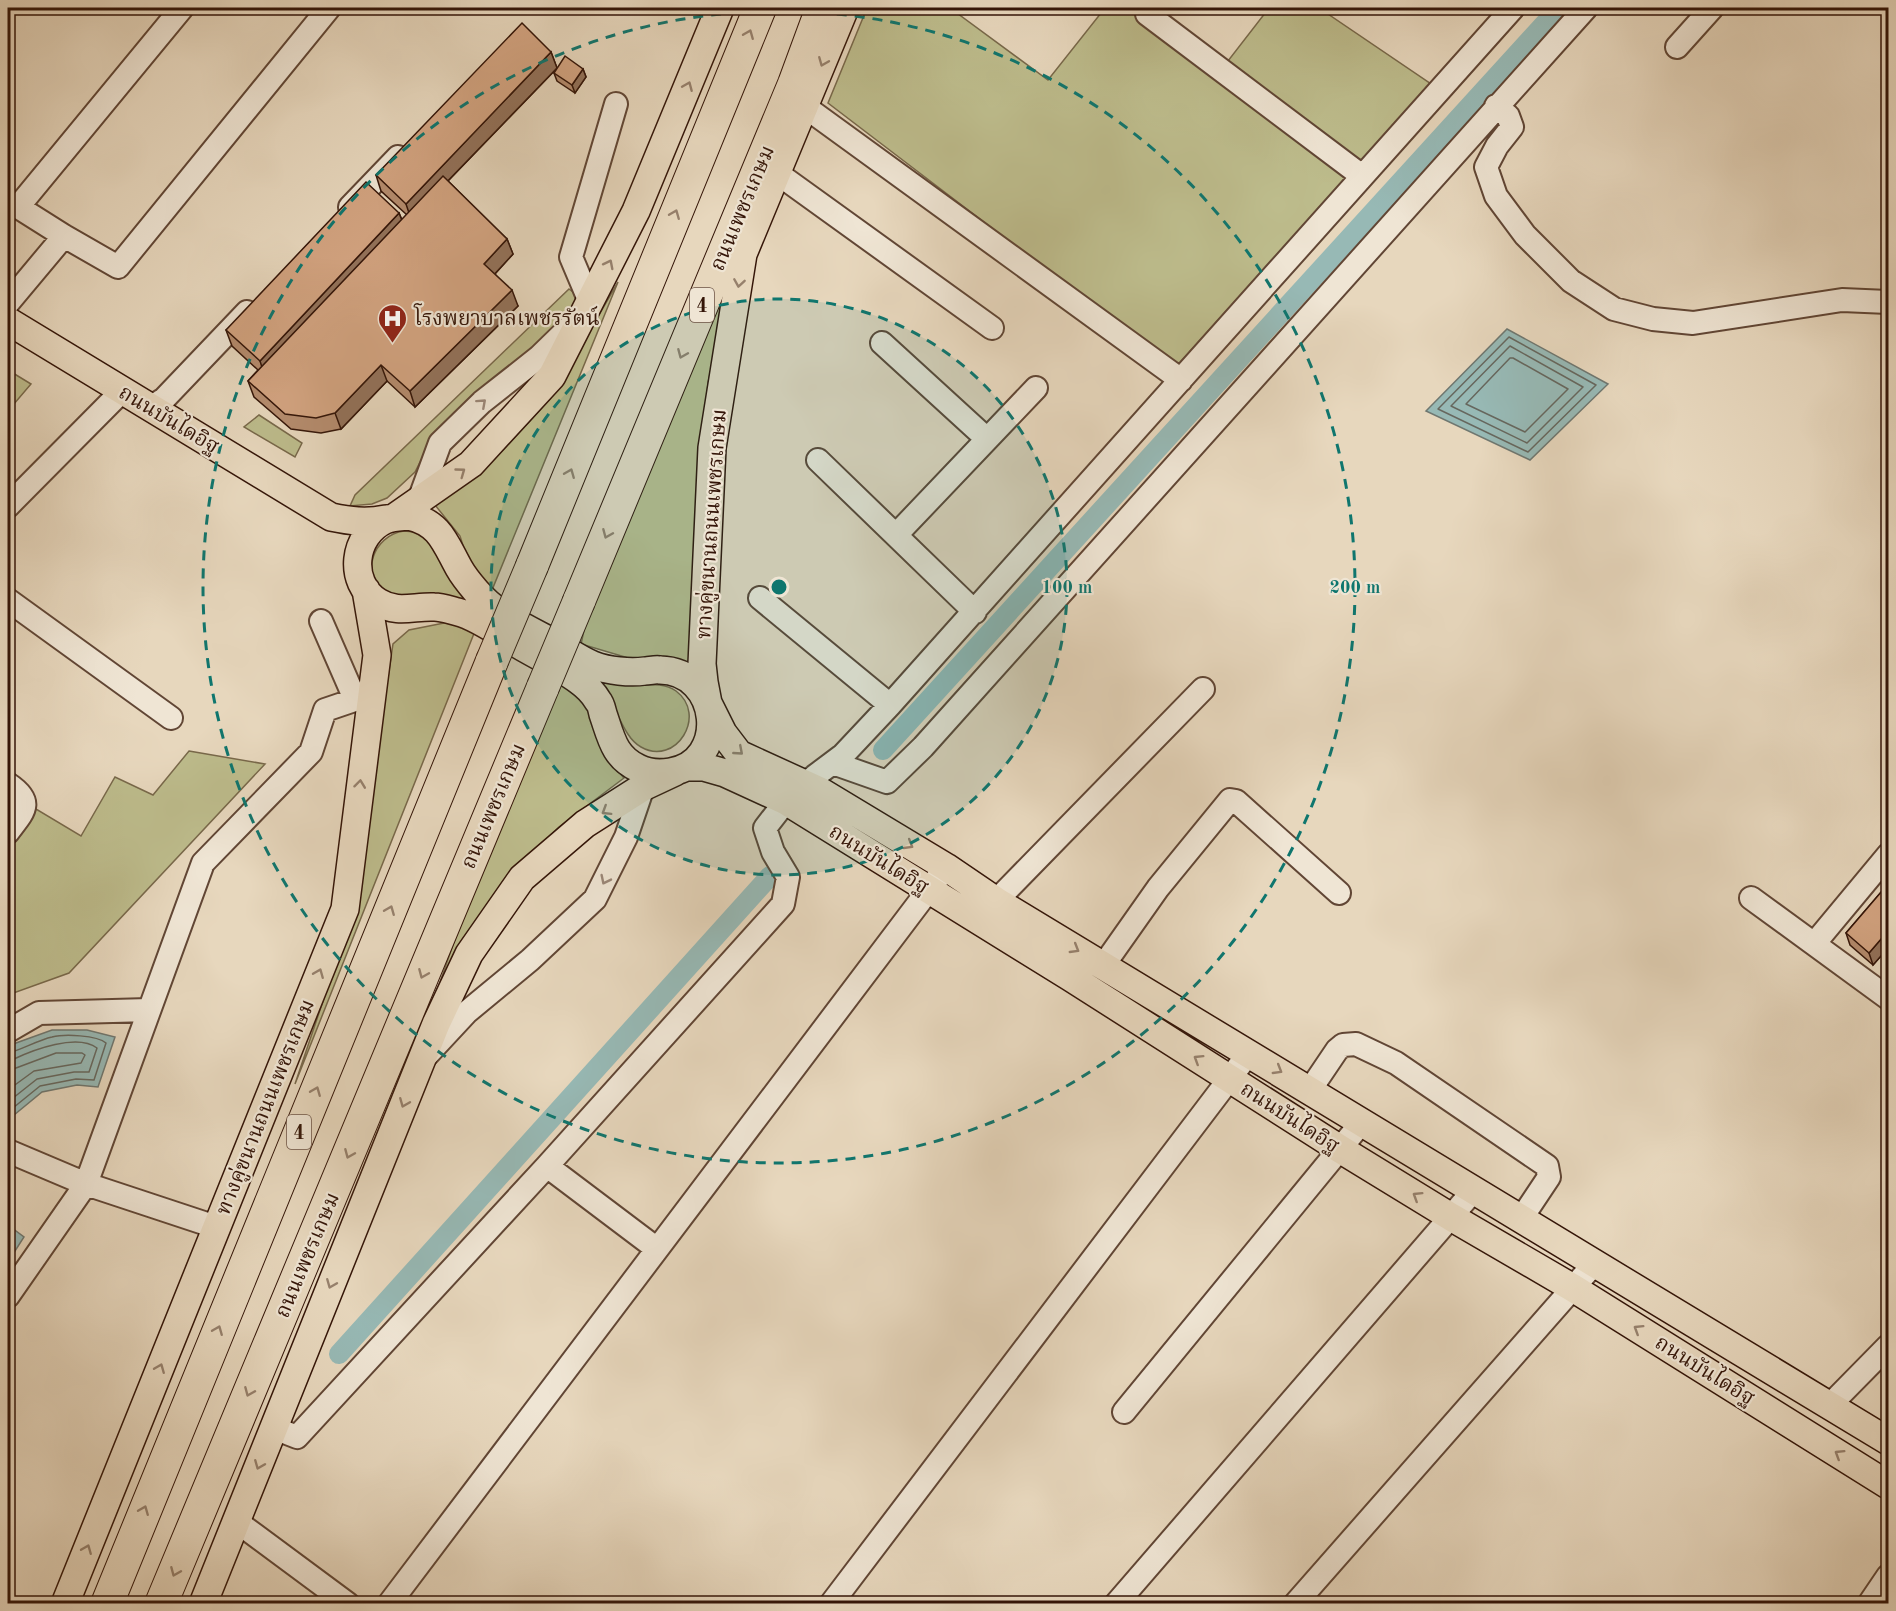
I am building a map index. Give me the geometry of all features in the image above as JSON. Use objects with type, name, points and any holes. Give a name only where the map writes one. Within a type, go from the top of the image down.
[{"type":"highway","name":"4","points":[[107,1604],[760,8]]},
{"type":"highway","name":"ถนนเพชรเกษม","points":[[161,1604],[794,84],[822,8]]},
{"type":"main road","points":[[357,564],[359,548],[375,526],[418,502],[471,464],[552,376],[636,211],[720,8]]},
{"type":"main road","name":"ทางคู่ขนานถนนเพชรเกษม","points":[[708,703],[702,664],[712,448],[743,254],[845,8]]},
{"type":"main road","name":"ถนนบันไดอิฐ","points":[[8,321],[331,517],[354,522],[391,518]]},
{"type":"main road","points":[[203,1604],[420,1062],[470,954],[522,878],[585,824],[643,787],[697,758],[705,747],[711,732],[712,717],[708,703],[695,683],[679,674],[657,669],[644,672],[615,670],[594,665],[499,613],[478,594],[460,571],[440,533],[430,524],[409,516],[391,518]]},
{"type":"main road","name":"ถนนบันไดอิฐ","points":[[331,517],[354,550],[359,578],[371,597],[387,606],[401,609],[434,607],[461,612],[579,681],[598,700],[610,740],[617,752],[630,764],[645,772],[660,774],[704,767],[796,793],[820,791],[946,867],[996,901],[1888,1441]]},
{"type":"main road","name":"ทางคู่ขนานถนนเพชรเกษม","points":[[65,1604],[345,909],[364,696],[376,656],[366,590]]},
{"type":"main road","name":"ถนนบันไดอิฐ","points":[[708,703],[723,733],[739,754],[928,890],[1340,1149],[1573,1288],[1888,1485]]},
{"type":"street","points":[[182,8],[18,207],[118,267],[329,8]]},
{"type":"street","points":[[274,1428],[297,1437],[547,1166],[783,904],[788,877],[773,852],[765,828],[796,793],[843,755],[975,612],[1513,8]]},
{"type":"street","points":[[833,763],[888,782],[923,747],[1586,8]]},
{"type":"street","points":[[1677,47],[1712,8]]},
{"type":"street","points":[[1147,14],[1362,176]]},
{"type":"street","points":[[418,502],[440,443],[482,402],[539,357],[587,308],[571,257],[616,104]]},
{"type":"street","points":[[804,106],[1181,380]]},
{"type":"street","points":[[1496,106],[1508,116],[1512,127],[1497,146],[1486,167],[1496,196],[1525,235],[1571,281],[1614,309],[1653,319],[1693,323],[1842,300],[1888,302]]},
{"type":"street","points":[[338,219],[412,142]]},
{"type":"street","points":[[777,173],[992,328]]},
{"type":"street","points":[[8,303],[64,236]]},
{"type":"street","points":[[150,408],[164,399],[263,296]]},
{"type":"street","points":[[882,343],[987,439]]},
{"type":"street","points":[[896,535],[1036,388]]},
{"type":"street","points":[[8,506],[122,392]]},
{"type":"street","points":[[818,460],[975,612]]},
{"type":"street","points":[[760,598],[890,705]]},
{"type":"street","points":[[8,600],[171,718]]},
{"type":"street","points":[[8,1296],[86,1184],[203,863],[311,752],[326,710],[364,696],[321,621]]},
{"type":"street","points":[[996,901],[1203,689]]},
{"type":"street","points":[[8,784],[24,799],[24,811],[8,832]]},
{"type":"street","points":[[420,1062],[467,1012],[530,960],[596,899],[626,837],[643,787]]},
{"type":"street","points":[[1103,966],[1158,888],[1230,800],[1236,801],[1339,893]]},
{"type":"street","points":[[1814,944],[1888,855]]},
{"type":"street","points":[[389,1604],[946,867]]},
{"type":"street","points":[[1751,897],[1888,998]]},
{"type":"street","points":[[8,1031],[39,1013],[149,1010]]},
{"type":"street","points":[[1310,1090],[1336,1050],[1343,1045],[1356,1044],[1396,1063],[1547,1166],[1549,1177],[1521,1219]]},
{"type":"street","points":[[831,1604],[1249,1053]]},
{"type":"street","points":[[1124,1412],[1362,1122]]},
{"type":"street","points":[[8,1151],[86,1184],[216,1227]]},
{"type":"street","points":[[547,1166],[657,1249]]},
{"type":"street","points":[[1116,1604],[1474,1190]]},
{"type":"street","points":[[1295,1604],[1594,1264]]},
{"type":"street","points":[[1830,1405],[1888,1346]]},
{"type":"street","points":[[236,1521],[348,1604]]},
{"type":"street","points":[[1869,1604],[1888,1576]]},
{"type":"shaded area","points":[[867,8],[950,8],[1048,80],[1105,8],[1158,8],[1228,61],[1269,8],[1319,8],[1431,84],[1175,368],[828,103]]},
{"type":"shaded area","points":[[743,223],[708,383],[696,496],[692,668],[671,657],[635,660],[581,644],[588,612]]},
{"type":"shaded area","points":[[618,282],[492,590],[469,564],[460,536],[435,505],[461,487],[503,450],[550,399]]},
{"type":"shaded area","points":[[569,289],[577,295],[573,314],[431,441],[415,472],[387,498],[372,504],[350,506],[355,495]]},
{"type":"shaded area","points":[[8,370],[31,384],[8,411]]},
{"type":"shaded area","points":[[259,415],[302,443],[295,457],[244,427]]},
{"type":"shaded area","points":[[404,531],[415,532],[426,537],[468,599],[467,602],[406,598],[388,592],[379,585],[373,577],[372,567],[377,548],[393,534]]},
{"type":"shaded area","points":[[449,622],[475,631],[295,1084],[347,930],[358,878],[393,644],[409,630]]},
{"type":"shaded area","points":[[580,669],[613,683],[670,687],[685,701],[689,713],[684,736],[666,750],[654,751],[641,747],[630,737],[606,694]]},
{"type":"shaded area","points":[[563,684],[587,703],[607,758],[624,778],[559,827],[510,875],[416,1051],[493,830],[550,698]]},
{"type":"shaded area","points":[[189,751],[265,764],[69,973],[8,995],[8,817],[21,800],[81,836],[115,777],[153,795]]},
{"type":"water","points":[[1507,329],[1608,384],[1530,460],[1426,411]]},
{"type":"water","points":[[52,1030],[87,1030],[115,1037],[98,1087],[77,1085],[42,1092],[8,1120],[8,1048]]},
{"type":"water","points":[[8,1225],[24,1237],[8,1262]]},
{"type":"building","points":[[522,23],[551,52],[406,204],[376,175]]},
{"type":"building","points":[[565,56],[583,69],[572,85],[554,73]]},
{"type":"building","name":"โรงพยาบาลเพชรรัตน์","points":[[443,176],[507,239],[484,264],[512,290],[410,391],[381,365],[335,413],[316,418],[285,414],[248,381]]},
{"type":"building","points":[[366,182],[399,213],[260,361],[226,330]]},
{"type":"building","points":[[1888,884],[1888,931],[1869,953],[1846,933]]},
{"type":"waterway","points":[[883,750],[1559,8]]},
{"type":"waterway","points":[[339,1354],[770,876]]},
{"type":"place","name":"โรงพยาบาลเพชรรัตน์","points":[[393,344]]}]
